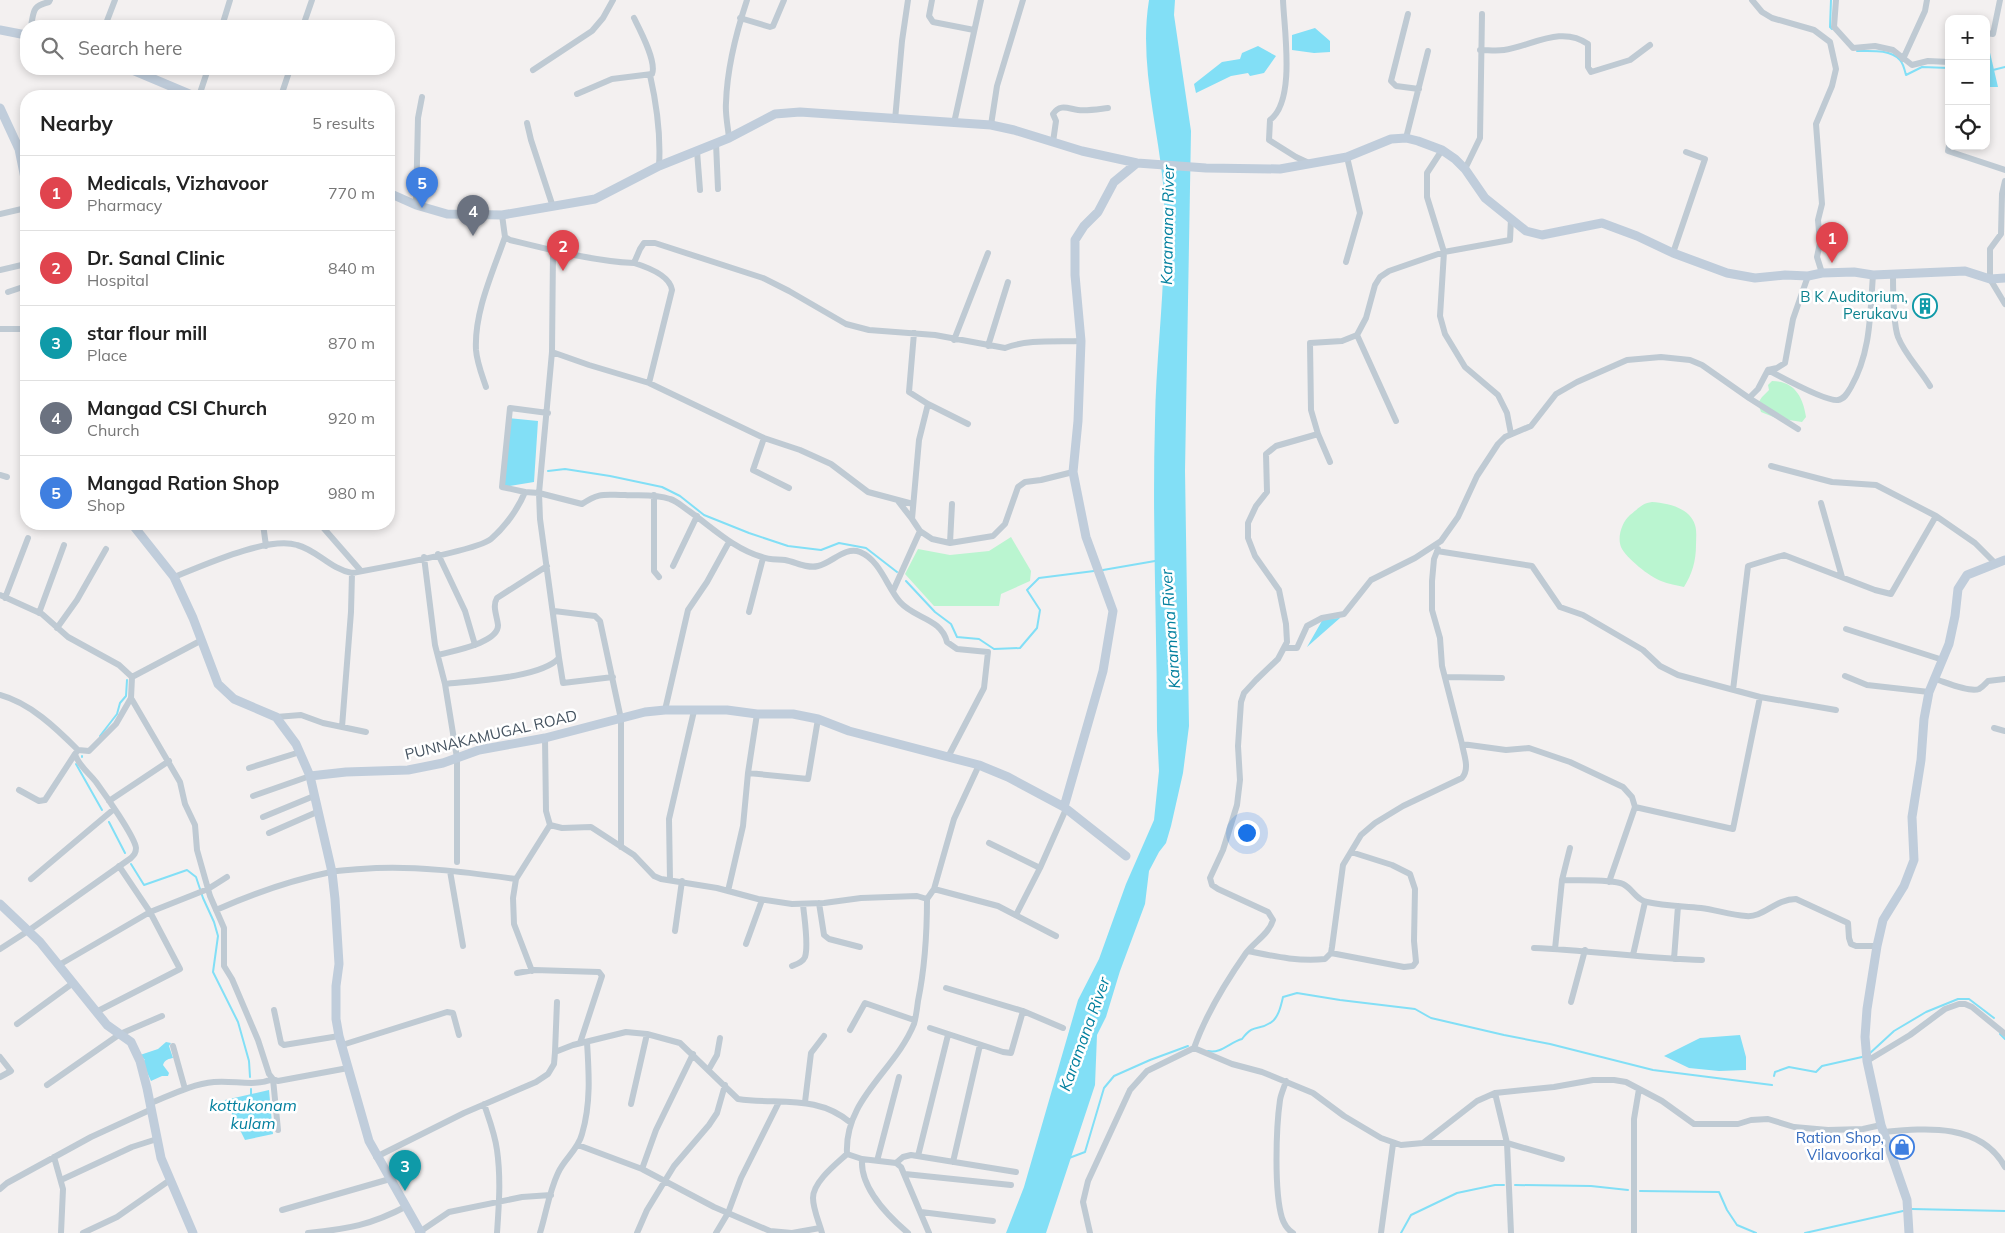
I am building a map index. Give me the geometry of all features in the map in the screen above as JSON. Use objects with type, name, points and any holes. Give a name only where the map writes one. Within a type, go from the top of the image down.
[{"type":"street","points":[[32,20],[35,7],[50,0]]},
{"type":"street","points":[[107,20],[115,0]]},
{"type":"street","points":[[224,20],[230,0]]},
{"type":"street","points":[[305,20],[312,0]]},
{"type":"street","points":[[533,70],[592,31],[603,18],[613,0]]},
{"type":"street","points":[[729,138],[725,105],[728,76],[740,18],[746,0]]},
{"type":"street","points":[[740,18],[770,27],[774,26],[784,0]]},
{"type":"street","points":[[895,120],[902,41],[908,0]]},
{"type":"street","points":[[932,0],[929,16],[933,22],[974,30]]},
{"type":"street","points":[[954,122],[981,0]]},
{"type":"street","points":[[991,125],[997,86],[1023,0]]},
{"type":"street","points":[[1283,0],[1287,73],[1284,92],[1275,116],[1270,120],[1269,140],[1296,158],[1313,164]]},
{"type":"street","points":[[1752,0],[1762,12],[1772,18],[1814,30],[1833,41],[1843,38]]},
{"type":"street","points":[[1836,0],[1834,27],[1853,48],[1875,46],[1893,50],[1912,65],[1928,61],[1945,62]]},
{"type":"street","points":[[1903,59],[1925,11],[1927,0]]},
{"type":"street","points":[[1990,34],[1993,34],[2000,0]]},
{"type":"street","points":[[1408,14],[1391,81],[1396,86],[1418,89]]},
{"type":"street","points":[[1465,169],[1480,138],[1482,14]]},
{"type":"street","points":[[577,94],[612,79],[650,75],[654,72],[652,60],[634,18]]},
{"type":"street","points":[[0,30],[20,34]]},
{"type":"street","points":[[1480,50],[1505,50],[1548,37],[1576,37],[1588,44],[1588,67],[1591,72],[1630,60],[1650,45]]},
{"type":"street","points":[[1822,273],[1817,257],[1820,243],[1818,220],[1822,204],[1816,124],[1832,86],[1836,69],[1833,41]]},
{"type":"street","points":[[1406,138],[1428,51]]},
{"type":"street","points":[[144,75],[180,90]]},
{"type":"street","points":[[201,90],[206,75]]},
{"type":"street","points":[[283,90],[288,75]]},
{"type":"street","points":[[650,75],[657,106],[661,143],[659,166]]},
{"type":"street","points":[[416,205],[418,118],[422,97]]},
{"type":"street","points":[[1053,142],[1056,121],[1053,114],[1061,107],[1068,106],[1076,110],[1108,108]]},
{"type":"street","points":[[0,108],[20,152]]},
{"type":"street","points":[[395,196],[416,205],[447,214],[502,214],[595,199],[659,166],[729,138],[775,114],[800,112],[895,120],[991,125],[1014,130],[1082,151],[1137,163],[1206,168],[1280,169],[1347,157],[1391,139],[1406,138],[1442,150],[1455,159],[1465,169],[1485,198],[1526,231],[1542,235],[1602,223],[1637,236],[1673,254],[1727,273],[1754,278],[1785,275],[1808,276],[1822,273],[1854,272],[1873,275],[1965,271],[1990,279],[2005,278]]},
{"type":"street","points":[[527,123],[530,140],[554,207]]},
{"type":"street","points":[[716,143],[718,190]]},
{"type":"street","points":[[697,150],[700,190]]},
{"type":"street","points":[[1442,150],[1426,173],[1426,197],[1444,252],[1440,316],[1445,334],[1465,367],[1498,395],[1507,413],[1511,434]]},
{"type":"street","points":[[1948,150],[2005,170]]},
{"type":"street","points":[[1673,254],[1705,159],[1686,152]]},
{"type":"street","points":[[1346,262],[1360,212],[1347,157]]},
{"type":"street","points":[[1016,915],[1040,868],[1065,808],[1103,671],[1114,611],[1086,537],[1073,472],[1078,420],[1081,341],[1075,240],[1084,226],[1098,212],[1114,182],[1137,163]]},
{"type":"street","points":[[2005,180],[2002,194],[2001,234],[1990,249],[1990,279],[2005,304]]},
{"type":"street","points":[[0,214],[20,209]]},
{"type":"street","points":[[486,387],[477,361],[476,335],[483,304],[505,237],[502,214]]},
{"type":"street","points":[[1330,462],[1318,434],[1311,410],[1310,343],[1342,341],[1357,335],[1366,318],[1375,285],[1380,277],[1389,271],[1444,252],[1510,240],[1511,219]]},
{"type":"street","points":[[505,237],[552,251],[634,263],[645,266],[669,281],[672,290],[649,384]]},
{"type":"street","points":[[634,263],[644,243],[655,243],[763,278],[846,324],[869,330],[935,335],[1005,348],[1037,342],[1081,341]]},
{"type":"street","points":[[552,251],[552,352],[548,413],[539,493],[559,658],[563,683],[613,677]]},
{"type":"street","points":[[954,340],[988,252]]},
{"type":"street","points":[[0,270],[20,265]]},
{"type":"street","points":[[1893,274],[1893,295],[1898,336],[1910,358],[1930,386]]},
{"type":"street","points":[[1768,370],[1826,398],[1838,400],[1844,398],[1860,372],[1869,339],[1873,275]]},
{"type":"street","points":[[1768,370],[1778,368],[1784,362],[1793,319],[1808,276]]},
{"type":"street","points":[[988,346],[1008,282]]},
{"type":"street","points":[[8,292],[20,288]]},
{"type":"street","points":[[0,329],[20,329]]},
{"type":"street","points":[[914,333],[909,392],[968,424]]},
{"type":"street","points":[[1357,335],[1396,421]]},
{"type":"street","points":[[552,352],[589,366],[649,384],[764,438],[800,450],[831,464],[868,492],[912,504]]},
{"type":"street","points":[[1248,951],[1280,958],[1313,961],[1325,959],[1331,953],[1343,865],[1361,835],[1375,823],[1403,806],[1462,778],[1466,773],[1467,768],[1462,744],[1442,666],[1440,638],[1432,610],[1432,581],[1437,551],[1441,541],[1458,517],[1477,476],[1498,444],[1511,434],[1531,426],[1551,400],[1565,388],[1627,360],[1661,358],[1690,360],[1702,365],[1798,429]]},
{"type":"street","points":[[1749,398],[1761,385],[1768,370]]},
{"type":"street","points":[[912,519],[919,440],[928,404]]},
{"type":"street","points":[[548,413],[510,408],[502,487],[539,493],[582,504],[597,494],[654,495],[672,500],[729,542],[763,558],[787,560],[812,567],[820,566],[843,554],[856,551],[867,556],[874,564],[900,602],[910,610],[935,623],[946,635],[947,642],[957,649],[988,652],[984,688],[948,757]]},
{"type":"street","points":[[1090,1233],[1083,1202],[1088,1182],[1130,1090],[1147,1071],[1194,1048],[1206,1017],[1248,951],[1269,929],[1272,917],[1268,912],[1218,890],[1212,885],[1210,876],[1223,850],[1237,805],[1240,780],[1238,746],[1240,702],[1244,693],[1278,659],[1287,642],[1286,624],[1279,590],[1255,556],[1248,538],[1248,523],[1256,506],[1267,492],[1266,454],[1276,446],[1318,434]]},
{"type":"street","points":[[764,438],[754,470],[789,488]]},
{"type":"street","points":[[1771,466],[1832,482],[1876,485],[1936,516],[2001,562]]},
{"type":"street","points":[[898,501],[920,531],[932,539],[950,543],[992,536],[1005,524],[1018,487],[1025,482],[1073,472]]},
{"type":"street","points":[[0,475],[8,477]]},
{"type":"street","points":[[174,577],[220,559],[266,546],[285,543],[297,545],[341,571],[352,573],[485,543],[491,539],[513,514],[525,492]]},
{"type":"street","points":[[654,495],[654,571],[659,577]]},
{"type":"street","points":[[1821,503],[1842,577]]},
{"type":"street","points":[[950,543],[952,504]]},
{"type":"street","points":[[674,566],[696,516]]},
{"type":"street","points":[[1733,690],[1748,566],[1784,555],[1875,590],[1891,594],[1936,516]]},
{"type":"street","points":[[137,530],[174,577],[187,603],[218,684],[234,699],[276,717],[301,715],[366,732]]},
{"type":"street","points":[[264,530],[266,546]]},
{"type":"street","points":[[325,530],[360,571]]},
{"type":"street","points":[[893,591],[920,531]]},
{"type":"street","points":[[28,538],[2,596],[40,613],[68,637],[119,665],[132,677]]},
{"type":"street","points":[[1285,648],[1297,648],[1307,626],[1322,618],[1344,614],[1371,580],[1415,558],[1441,541]]},
{"type":"street","points":[[665,710],[688,610],[707,582],[729,542]]},
{"type":"street","points":[[40,613],[64,545]]},
{"type":"street","points":[[57,628],[77,600],[106,549]]},
{"type":"street","points":[[1437,551],[1532,566],[1560,608],[1583,615],[1643,650],[1660,666],[1678,674],[1760,697],[1836,710]]},
{"type":"street","points":[[438,554],[465,611],[475,645]]},
{"type":"street","points":[[424,557],[438,655],[445,684],[457,758],[457,862]]},
{"type":"street","points":[[749,612],[763,558]]},
{"type":"street","points":[[1909,1233],[1907,1200],[1883,1128],[1867,1061],[1866,1023],[1877,946],[1883,920],[1904,886],[1914,860],[1912,817],[1921,760],[1924,719],[1929,692],[1943,660],[1953,629],[1958,589],[1967,575],[2001,562]]},
{"type":"street","points":[[438,655],[475,645],[496,633],[498,625],[495,601],[497,598],[547,566]]},
{"type":"street","points":[[342,727],[351,621],[352,573]]},
{"type":"street","points":[[554,611],[595,616],[600,620],[621,718],[621,848]]},
{"type":"street","points":[[1846,629],[1943,660]]},
{"type":"street","points":[[132,677],[202,640]]},
{"type":"street","points":[[445,684],[523,674],[554,664],[559,658]]},
{"type":"street","points":[[1845,676],[1867,685],[1929,692]]},
{"type":"street","points":[[19,790],[39,801],[45,800],[76,752],[89,750],[116,724],[131,698],[132,677]]},
{"type":"street","points":[[1446,677],[1502,678]]},
{"type":"street","points":[[1935,679],[1970,690],[1982,688],[1988,681],[2005,679]]},
{"type":"street","points":[[0,695],[12,698],[59,730],[76,752],[76,759],[96,781],[136,847],[136,853],[131,858],[0,949]]},
{"type":"street","points":[[1636,807],[1733,829],[1760,697]]},
{"type":"street","points":[[131,698],[180,782],[185,804],[195,825],[197,850],[208,889],[224,928],[224,966],[232,979],[258,1040],[269,1074],[278,1081],[348,1068]]},
{"type":"street","name":"PUNNAKAMUGAL ROAD","points":[[310,776],[346,772],[408,770],[443,763],[479,750],[545,738],[645,712],[665,710],[727,710],[757,714],[793,714],[818,719],[849,731],[979,765],[1008,777],[1065,808],[1126,856]]},
{"type":"street","points":[[670,880],[669,819],[694,711]]},
{"type":"street","points":[[728,891],[743,826],[748,773],[757,714]]},
{"type":"street","points":[[276,717],[296,744],[310,776],[332,872],[339,951],[336,1020],[348,1068],[369,1141],[376,1157],[407,1206],[419,1233],[449,1212],[522,1197],[551,1195]]},
{"type":"street","points":[[748,773],[808,779],[818,719]]},
{"type":"street","points":[[1994,728],[2005,731]]},
{"type":"street","points":[[532,971],[514,924],[513,898],[516,879],[550,825],[546,812],[545,738]]},
{"type":"street","points":[[1462,744],[1506,750],[1529,748],[1570,762],[1623,787],[1632,797],[1636,807],[1609,882]]},
{"type":"street","points":[[250,768],[300,752]]},
{"type":"street","points":[[108,801],[169,761]]},
{"type":"street","points":[[847,1154],[846,1139],[850,1123],[861,1101],[889,1067],[914,1020],[924,971],[927,898],[934,889],[954,819],[979,765]]},
{"type":"street","points":[[253,796],[310,776]]},
{"type":"street","points":[[263,817],[314,796]]},
{"type":"street","points":[[31,879],[114,809]]},
{"type":"street","points":[[269,833],[318,812]]},
{"type":"street","points":[[550,825],[562,828],[591,827],[634,855],[654,876],[661,879],[682,881],[762,900],[819,904],[861,898],[917,896],[927,898]]},
{"type":"street","points":[[989,843],[1040,868]]},
{"type":"street","points":[[1555,949],[1562,880],[1570,848]]},
{"type":"street","points":[[1331,953],[1404,967],[1413,966],[1416,962],[1414,941],[1415,889],[1410,874],[1392,865],[1350,852]]},
{"type":"street","points":[[96,1012],[180,969],[150,912],[120,866]]},
{"type":"street","points":[[216,910],[246,897],[332,872],[378,868],[450,871],[516,879]]},
{"type":"street","points":[[450,871],[463,946]]},
{"type":"street","points":[[59,965],[150,912],[208,889],[227,877]]},
{"type":"street","points":[[1562,880],[1609,882],[1626,886],[1645,902],[1756,916],[1776,903],[1787,899],[1796,899],[1848,923],[1851,944],[1861,947],[1877,946]]},
{"type":"street","points":[[675,931],[682,881]]},
{"type":"street","points":[[934,889],[998,906],[1056,936]]},
{"type":"street","points":[[746,944],[762,900]]},
{"type":"street","points":[[1633,955],[1645,902]]},
{"type":"street","points":[[792,966],[805,957],[806,947],[802,904]]},
{"type":"street","points":[[819,904],[824,935],[829,939],[860,947]]},
{"type":"street","points":[[1,906],[40,942],[107,1025],[131,1042],[140,1061],[151,1106],[160,1158],[193,1233]]},
{"type":"street","points":[[1674,959],[1678,906]]},
{"type":"street","points":[[1534,948],[1585,950],[1702,960]]},
{"type":"street","points":[[1571,1002],[1585,950]]},
{"type":"street","points":[[517,973],[532,971],[600,972],[602,976],[583,1042],[589,1073],[588,1110],[582,1137],[558,1173],[540,1233]]},
{"type":"street","points":[[18,1024],[73,983]]},
{"type":"street","points":[[946,988],[1024,1011],[1063,1028]]},
{"type":"street","points":[[376,1157],[484,1104],[536,1082],[548,1074],[554,1064],[557,1002]]},
{"type":"street","points":[[850,1030],[865,1003],[914,1020]]},
{"type":"street","points":[[1867,1061],[1910,1035],[1945,1009],[1958,1004],[1972,1007],[2005,1034]]},
{"type":"street","points":[[274,1010],[284,1045],[341,1040],[447,1012],[453,1013],[459,1035]]},
{"type":"street","points":[[930,1028],[1011,1053],[1024,1011]]},
{"type":"street","points":[[47,1085],[120,1034],[162,1016]]},
{"type":"street","points":[[555,1052],[583,1042],[626,1032],[647,1034],[680,1043],[738,1099],[805,1102],[834,1111],[850,1123]]},
{"type":"street","points":[[631,1104],[647,1034]]},
{"type":"street","points":[[918,1156],[948,1034]]},
{"type":"street","points":[[805,1102],[811,1053],[824,1036]]},
{"type":"street","points":[[709,1069],[717,1055],[720,1038]]},
{"type":"street","points":[[953,1162],[980,1045]]},
{"type":"street","points":[[173,1046],[185,1089]]},
{"type":"street","points":[[1194,1048],[1247,1070],[1262,1072],[1313,1093],[1344,1116],[1393,1144],[1401,1146],[1423,1143],[1507,1143],[1562,1159]]},
{"type":"street","points":[[642,1170],[656,1130],[693,1054]]},
{"type":"street","points":[[0,1057],[10,1071],[0,1077]]},
{"type":"street","points":[[877,1161],[899,1077]]},
{"type":"street","points":[[0,1189],[6,1183],[91,1137],[185,1089],[214,1082],[265,1083],[273,1079]]},
{"type":"street","points":[[273,1079],[278,1130]]},
{"type":"street","points":[[1423,1143],[1477,1101],[1495,1093],[1554,1087],[1593,1080],[1614,1080],[1626,1082],[1662,1101],[1694,1124],[1738,1124],[1751,1120],[1768,1119],[1794,1126],[1828,1130],[1916,1128],[1959,1132],[1990,1148],[2005,1167]]},
{"type":"street","points":[[1286,1081],[1279,1107],[1277,1174],[1282,1218],[1285,1226],[1294,1233]]},
{"type":"street","points":[[637,1233],[647,1210],[674,1166],[709,1126],[717,1113],[725,1085]]},
{"type":"street","points":[[1634,1233],[1634,1119],[1639,1089]]},
{"type":"street","points":[[1495,1093],[1507,1143],[1512,1233]]},
{"type":"street","points":[[716,1233],[728,1213],[741,1178],[779,1102]]},
{"type":"street","points":[[484,1104],[497,1148],[500,1202],[497,1233]]},
{"type":"street","points":[[61,1180],[132,1147],[157,1139]]},
{"type":"street","points":[[1381,1233],[1393,1144]]},
{"type":"street","points":[[578,1145],[642,1170],[728,1213],[770,1231],[782,1233],[821,1231],[813,1202],[814,1191],[825,1174],[847,1154]]},
{"type":"street","points":[[847,1154],[862,1159],[896,1163],[902,1167],[929,1233]]},
{"type":"street","points":[[896,1163],[902,1157],[918,1156],[1016,1172]]},
{"type":"street","points":[[54,1157],[61,1180],[63,1209],[61,1233]]},
{"type":"street","points":[[862,1159],[862,1175],[874,1196],[887,1214],[908,1233]]},
{"type":"street","points":[[905,1174],[1012,1186]]},
{"type":"street","points":[[282,1210],[390,1179]]},
{"type":"street","points":[[83,1233],[118,1217],[170,1180]]},
{"type":"street","points":[[308,1233],[362,1226],[407,1206]]},
{"type":"street","points":[[921,1212],[993,1222]]},
{"type":"green space","points":[[1772,381],[1792,387],[1800,396],[1806,417],[1802,422],[1776,418],[1761,412],[1758,403],[1769,390],[1768,385]]},
{"type":"green space","points":[[1652,502],[1678,507],[1688,514],[1695,525],[1696,551],[1691,572],[1684,587],[1664,582],[1651,576],[1633,562],[1621,547],[1620,534],[1625,522],[1640,507]]},
{"type":"green space","points":[[1011,537],[1031,571],[1030,581],[1001,594],[999,606],[934,606],[905,574],[918,549],[950,555],[989,551]]},
{"type":"water","name":"Karamana River","points":[[1149,0],[1175,0],[1174,15],[1191,131],[1185,471],[1189,726],[1183,773],[1171,826],[1166,843],[1149,871],[1145,904],[1120,971],[1106,1017],[1097,1035],[1095,1085],[1046,1233],[1006,1233],[1024,1187],[1078,1000],[1099,959],[1126,884],[1154,820],[1159,771],[1154,460],[1164,263],[1164,212],[1163,183],[1147,69],[1146,23]]},
{"type":"water","points":[[1315,28],[1330,41],[1330,52],[1314,53],[1292,50],[1292,35]]},
{"type":"water","points":[[1258,46],[1276,56],[1264,73],[1250,76],[1248,73],[1231,76],[1196,93],[1194,84],[1222,62],[1240,59],[1242,53]]},
{"type":"water","points":[[1990,53],[1998,87],[1990,87]]},
{"type":"water","points":[[508,418],[538,421],[534,482],[504,487]]},
{"type":"water","points":[[1340,618],[1307,647],[1323,619]]},
{"type":"water","points":[[1740,1035],[1746,1057],[1746,1070],[1719,1071],[1689,1068],[1664,1056],[1700,1038]]},
{"type":"water","points":[[166,1042],[171,1043],[169,1046],[173,1058],[166,1060],[163,1065],[169,1073],[168,1076],[162,1076],[151,1081],[142,1061],[145,1060],[140,1055],[158,1049]]},
{"type":"water","name":"kottukonam kulam","points":[[269,1090],[273,1134],[245,1140],[225,1100]]},
{"type":"waterway","points":[[1831,0],[1830,27],[1832,29]]},
{"type":"waterway","points":[[1857,51],[1880,51],[1896,56],[1901,61],[1906,75],[1922,67],[1945,68]]},
{"type":"waterway","points":[[1993,70],[2005,67]]},
{"type":"waterway","points":[[548,471],[565,469],[662,487],[680,496],[704,515],[749,533],[788,546],[821,550],[839,543],[866,548],[897,572]]},
{"type":"waterway","points":[[1103,570],[1155,561]]},
{"type":"waterway","points":[[906,581],[935,612],[951,624],[957,637],[979,639],[994,649],[1020,648],[1037,628],[1040,610],[1027,590],[1039,578],[1094,571]]},
{"type":"waterway","points":[[100,736],[117,714],[120,703],[126,696],[127,680]]},
{"type":"waterway","points":[[76,764],[102,810]]},
{"type":"waterway","points":[[109,822],[125,853]]},
{"type":"waterway","points":[[131,864],[144,885],[187,870],[196,877],[218,936],[213,972],[238,1022],[249,1061],[250,1077]]},
{"type":"waterway","points":[[1208,1051],[1217,1051],[1242,1039],[1253,1029],[1270,1023],[1277,1015],[1283,997],[1297,993],[1415,1009],[1431,1018],[1550,1044],[1653,1070],[1772,1085]]},
{"type":"waterway","points":[[1869,1054],[1894,1031],[1926,1012],[1958,999],[1969,999],[1994,1018]]},
{"type":"waterway","points":[[2000,1034],[2005,1039]]},
{"type":"waterway","points":[[1069,1158],[1085,1152],[1104,1088],[1114,1076],[1188,1046]]},
{"type":"waterway","points":[[1774,1076],[1775,1072],[1789,1067],[1816,1072],[1822,1066],[1862,1057]]},
{"type":"waterway","points":[[251,1089],[251,1097]]},
{"type":"waterway","points":[[1401,1233],[1411,1215],[1457,1193],[1495,1185],[1504,1185]]},
{"type":"waterway","points":[[1515,1185],[1591,1186],[1628,1190]]},
{"type":"waterway","points":[[1640,1191],[1719,1192],[1727,1210],[1737,1225],[1756,1233]]},
{"type":"waterway","points":[[1912,1209],[2005,1211]]},
{"type":"waterway","points":[[1805,1233],[1903,1211]]},
{"type":"place","name":"Mangad Ration Shop","points":[[422,208]]},
{"type":"place","name":"Mangad CSI Church","points":[[473,236]]},
{"type":"place","name":"Medicals, Vizhavoor","points":[[1832,263]]},
{"type":"place","name":"Dr. Sanal Clinic","points":[[563,271]]},
{"type":"place","name":"B K Auditorium, Perukavu","points":[[1925,306]]},
{"type":"place","name":"Ration Shop, Vilavoorkal","points":[[1902,1147]]},
{"type":"place","name":"star flour mill","points":[[405,1191]]}]
